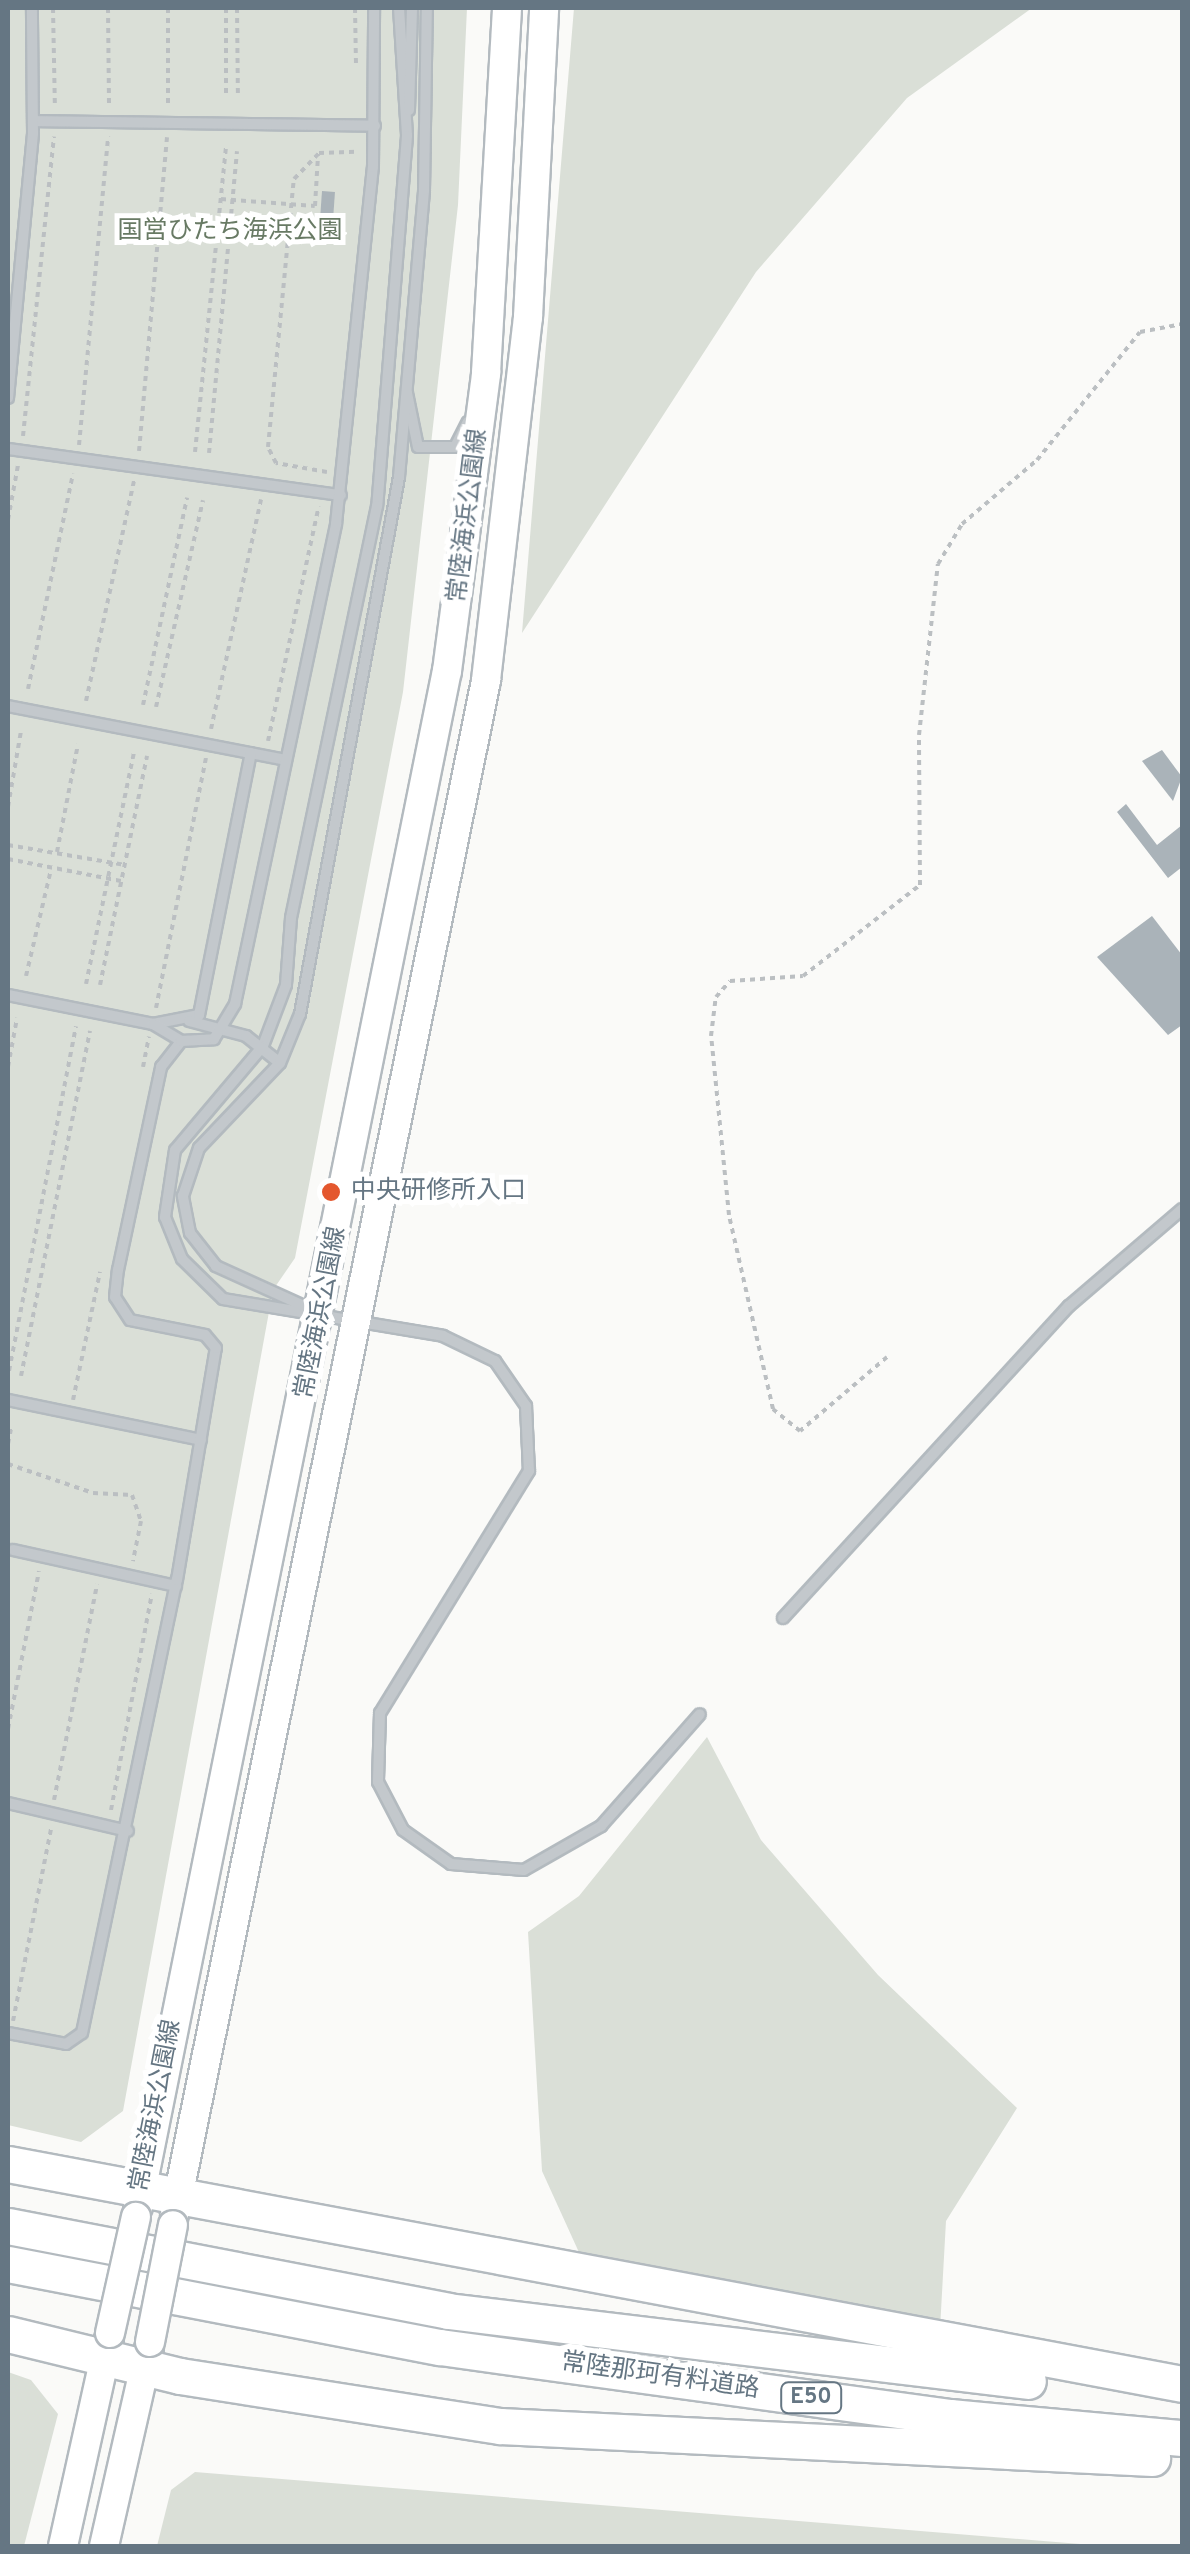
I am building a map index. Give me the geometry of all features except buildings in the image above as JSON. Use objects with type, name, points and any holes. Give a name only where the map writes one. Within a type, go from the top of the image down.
[{"type":"highway","points":[[8,2164],[175,2213],[1182,2384]]},
{"type":"highway","name":"常陸那珂有料道路","points":[[8,2226],[147,2256],[448,2311],[1182,2400]]},
{"type":"highway","name":"常陸那珂有料道路","points":[[8,2264],[140,2294],[440,2347],[950,2417],[1182,2438]]},
{"type":"highway","points":[[8,2334],[107,2347],[500,2426],[1182,2460]]},
{"type":"main road","name":"常陸海浜公園線","points":[[63,2546],[138,2205],[420,826],[486,373],[507,8]]},
{"type":"main road","name":"常陸海浜公園線","points":[[104,2546],[148,2356],[458,830],[508,532],[544,8]]},
{"type":"lane","points":[[8,398],[33,121],[32,8]]},
{"type":"lane","points":[[152,1024],[181,1041],[214,1039],[226,1027],[286,760],[340,495],[375,126],[374,8]]},
{"type":"lane","points":[[399,8],[407,136]]},
{"type":"lane","points":[[412,8],[407,136],[377,506],[291,918],[286,986],[263,1046],[175,1150],[165,1217],[182,1259],[223,1299],[358,1321],[476,1349],[511,1377],[532,1426],[522,1484],[380,1713],[378,1782],[403,1830],[451,1864],[524,1870],[601,1826],[700,1714]]},
{"type":"lane","points":[[320,1314],[216,1266],[184,1212],[199,1148],[280,1064],[300,1014],[393,514],[424,190],[426,8]]},
{"type":"lane","points":[[33,121],[375,126]]},
{"type":"lane","points":[[406,356],[408,430],[418,447],[448,450],[462,440],[470,392],[486,373]]},
{"type":"lane","points":[[8,449],[340,495]]},
{"type":"lane","points":[[8,706],[286,760]]},
{"type":"lane","points":[[188,1020],[202,1009],[250,752]]},
{"type":"lane","points":[[8,995],[152,1024],[188,1020],[226,1027],[263,1046],[280,1064]]},
{"type":"lane","points":[[8,2033],[66,2044],[82,2033],[128,1830],[176,1586],[214,1339],[130,1320],[115,1297],[161,1066],[181,1041]]},
{"type":"lane","points":[[783,1618],[1069,1306],[1182,1209]]},
{"type":"lane","points":[[8,1400],[201,1440]]},
{"type":"lane","points":[[14,1550],[176,1586]]},
{"type":"lane","points":[[8,1803],[128,1830]]},
{"type":"path","points":[[8,520],[20,450],[54,122],[53,8]]},
{"type":"path","points":[[28,689],[76,458],[108,122],[108,8]]},
{"type":"path","points":[[86,701],[136,467],[168,123],[168,8]]},
{"type":"path","points":[[226,8],[226,97]]},
{"type":"path","points":[[238,8],[238,98]]},
{"type":"path","points":[[194,452],[226,146]]},
{"type":"path","points":[[209,453],[237,151]]},
{"type":"path","points":[[221,199],[314,206],[318,153]]},
{"type":"path","points":[[887,1357],[800,1431],[773,1410],[729,1215],[711,1036],[716,997],[730,981],[803,976],[920,885],[918,736],[938,564],[962,524],[1037,460],[1140,332],[1182,324]]},
{"type":"path","points":[[139,1086],[263,484]]},
{"type":"path","points":[[143,706],[187,498]]},
{"type":"path","points":[[156,707],[203,500]]},
{"type":"path","points":[[8,807],[21,731]]},
{"type":"path","points":[[56,854],[78,744]]},
{"type":"path","points":[[86,984],[134,753]]},
{"type":"path","points":[[100,986],[147,756]]},
{"type":"path","points":[[8,845],[125,865]]},
{"type":"path","points":[[8,859],[122,881]]},
{"type":"path","points":[[26,976],[52,867]]},
{"type":"path","points":[[8,1067],[17,1018]]},
{"type":"path","points":[[10,1371],[76,1026]]},
{"type":"path","points":[[21,1376],[90,1032]]},
{"type":"path","points":[[70,1413],[103,1258]]},
{"type":"path","points":[[8,1444],[10,1428]]},
{"type":"path","points":[[8,1464],[93,1493],[132,1495],[141,1521],[128,1575]]},
{"type":"path","points":[[8,1729],[42,1556]]},
{"type":"green space","name":"国営ひたち海浜公園","points":[[8,8],[467,8],[458,205],[403,692],[295,1258],[273,1290],[123,2111],[81,2142],[8,2125]]},
{"type":"green space","points":[[574,8],[1032,8],[907,98],[756,272],[522,633]]},
{"type":"green space","points":[[707,1737],[761,1840],[878,1975],[1017,2108],[946,2221],[940,2329],[582,2259],[542,2171],[528,1932],[579,1896]]},
{"type":"green space","points":[[8,2372],[31,2380],[58,2414],[24,2546],[8,2546]]},
{"type":"green space","points":[[195,2472],[1105,2546],[157,2546],[171,2490]]},
{"type":"place","name":"中央研修所入口","points":[[331,1192]]}]
